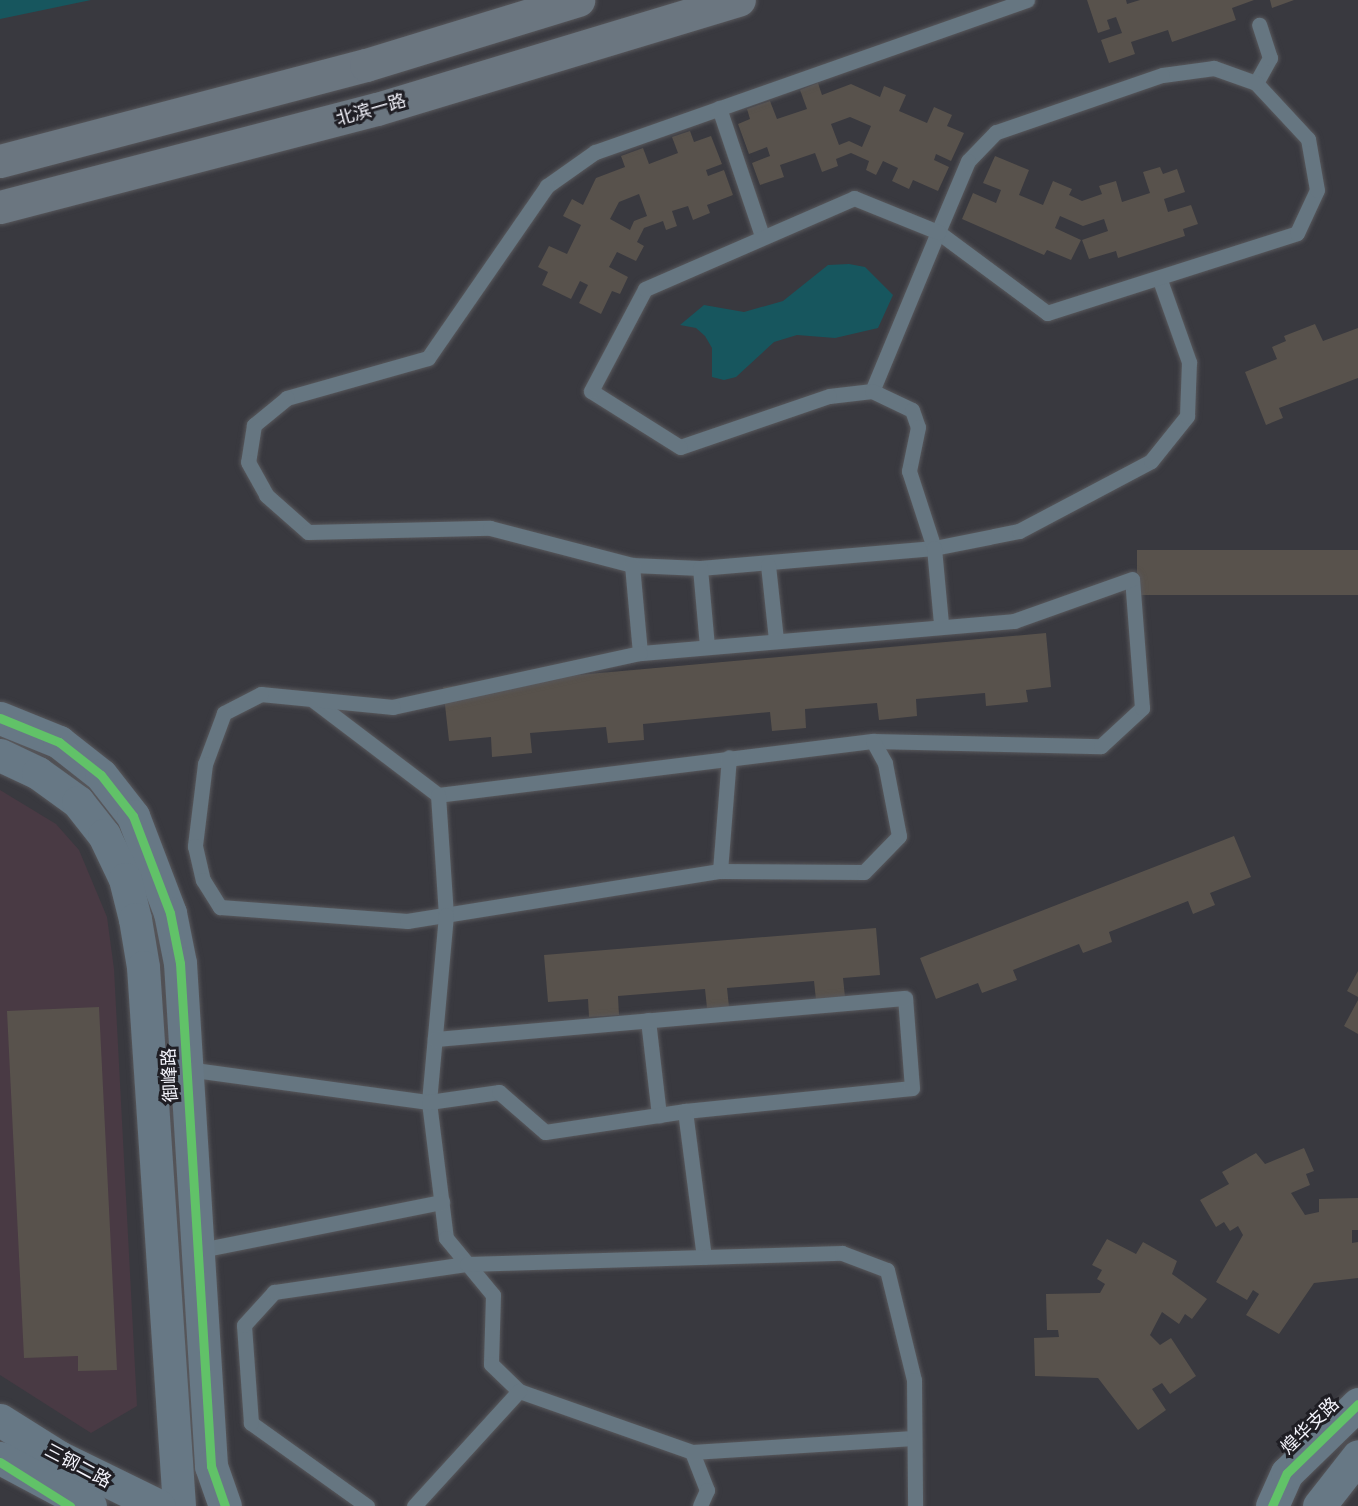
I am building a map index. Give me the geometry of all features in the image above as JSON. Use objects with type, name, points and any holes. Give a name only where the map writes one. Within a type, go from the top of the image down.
[{"type":"main road","points":[[0,161],[366,65],[578,0]]},
{"type":"main road","name":"北滨一路","points":[[0,207],[377,109],[739,0]]},
{"type":"street","name":"御峰路","points":[[0,718],[59,742],[101,775],[133,816],[170,913],[180,963],[211,1466],[225,1506]]},
{"type":"street","name":"御峰路","points":[[0,755],[38,773],[78,802],[98,826],[125,879],[135,919],[142,968],[179,1506]]},
{"type":"street","name":"煌华支路","points":[[1272,1506],[1287,1473],[1358,1404]]},
{"type":"street","name":"三钢二路","points":[[0,1420],[67,1462],[159,1506]]},
{"type":"street","points":[[1319,1506],[1358,1456]]},
{"type":"street","points":[[0,1460],[90,1506]]},
{"type":"street","name":"三钢二路","points":[[0,1460],[70,1506]]},
{"type":"street","points":[[189,1506],[211,1466]]},
{"type":"lane","points":[[1027,0],[595,152],[547,186],[428,358],[287,398],[254,425],[248,462],[266,495],[308,532],[490,528],[632,565],[700,568],[768,565],[934,548],[1020,531],[1151,461],[1187,416],[1189,362],[1160,280]]},
{"type":"lane","points":[[1256,83],[1270,58],[1259,25]]},
{"type":"lane","points":[[872,391],[938,232],[968,161],[996,132],[1162,75],[1214,68],[1256,83],[1308,139],[1317,189],[1297,233],[1160,280],[1047,313],[938,232],[854,198],[762,236],[645,289],[591,391],[680,447],[828,396],[872,391],[912,410],[918,428],[909,471],[934,548],[941,624]]},
{"type":"lane","points":[[719,108],[762,236]]},
{"type":"lane","points":[[0,147],[58,147]]},
{"type":"lane","points":[[632,565],[640,653]]},
{"type":"lane","points":[[768,565],[776,640]]},
{"type":"lane","points":[[700,568],[707,647]]},
{"type":"lane","points":[[313,700],[438,795],[729,756],[873,741],[1101,746],[1142,708],[1132,579],[1014,621],[941,624],[640,653],[393,707],[261,694],[224,713],[205,764],[195,846],[203,880],[220,907],[407,921],[720,871],[864,872],[899,837],[885,763],[873,741]]},
{"type":"lane","points":[[720,871],[729,756]]},
{"type":"lane","points":[[438,795],[446,915],[429,1102],[446,1238],[493,1295],[491,1364],[519,1391],[692,1452],[915,1438]]},
{"type":"lane","points":[[187,1069],[429,1102],[499,1092],[545,1132],[685,1111],[912,1088],[905,998],[435,1039]]},
{"type":"lane","points":[[648,1020],[659,1115]]},
{"type":"lane","points":[[685,1111],[704,1257]]},
{"type":"lane","points":[[196,1251],[442,1202]]},
{"type":"lane","points":[[366,1506],[251,1423],[244,1325],[274,1292],[467,1264],[842,1253],[887,1270],[914,1380],[915,1506]]},
{"type":"lane","points":[[414,1506],[519,1391]]},
{"type":"lane","points":[[692,1452],[707,1490],[700,1506]]},
{"type":"shaded area","points":[[0,790],[56,824],[79,850],[107,917],[114,969],[137,1406],[91,1433],[0,1375]]},
{"type":"water","points":[[0,0],[91,0],[0,19]]},
{"type":"water","points":[[849,264],[865,267],[893,295],[878,328],[835,338],[797,335],[774,342],[736,377],[724,380],[712,377],[712,348],[705,336],[696,328],[680,325],[704,305],[744,312],[783,301],[828,265]]},
{"type":"building","points":[[1087,0],[1126,0],[1127,4],[1140,0],[1254,0],[1232,8],[1236,20],[1172,42],[1168,30],[1131,42],[1135,54],[1109,63],[1101,40],[1122,33],[1116,17],[1107,20],[1110,29],[1098,33]]},
{"type":"building","points":[[1270,0],[1294,0],[1272,8]]},
{"type":"building","points":[[818,83],[822,95],[851,84],[880,97],[884,86],[906,95],[899,111],[927,123],[934,107],[952,115],[947,126],[964,133],[951,161],[936,154],[934,160],[949,167],[938,191],[913,180],[909,189],[892,181],[898,168],[883,161],[876,175],[866,170],[869,161],[851,153],[836,159],[838,166],[822,172],[815,153],[780,165],[784,177],[760,185],[752,163],[770,156],[767,147],[749,154],[738,124],[750,119],[747,109],[770,101],[777,119],[807,109],[800,90]],"holes":[[[850,117],[871,126],[862,147],[849,141],[839,145],[831,124]]]},
{"type":"building","points":[[690,131],[694,142],[711,136],[722,164],[706,170],[708,176],[724,170],[733,195],[707,205],[710,213],[693,220],[688,206],[672,211],[677,226],[666,230],[663,221],[644,228],[637,242],[644,246],[636,261],[617,252],[609,267],[628,277],[620,294],[612,291],[601,314],[579,303],[588,285],[580,281],[571,299],[542,285],[548,272],[538,267],[549,246],[567,254],[581,225],[563,216],[572,199],[583,205],[596,178],[625,167],[621,156],[643,148],[649,164],[678,153],[672,137]],"holes":[[[639,194],[647,216],[634,221],[630,230],[610,219],[619,202]]]},
{"type":"building","points":[[995,156],[1029,170],[1019,195],[1043,205],[1053,181],[1072,189],[1069,195],[1082,201],[1102,194],[1099,186],[1116,181],[1122,202],[1150,193],[1143,172],[1160,167],[1163,174],[1177,169],[1185,192],[1164,199],[1168,212],[1191,205],[1198,224],[1183,229],[1185,236],[1118,258],[1116,251],[1089,259],[1082,240],[1108,231],[1104,219],[1083,226],[1060,216],[1055,228],[1081,240],[1071,260],[1047,250],[1044,255],[962,219],[973,193],[996,203],[1001,190],[983,183]]},
{"type":"building","points":[[1315,324],[1323,341],[1358,328],[1358,378],[1279,408],[1283,418],[1266,425],[1245,372],[1277,359],[1272,347],[1286,341],[1284,336]]},
{"type":"building","points":[[1137,550],[1358,550],[1358,595],[1137,595]]},
{"type":"building","points":[[1046,633],[1051,687],[1026,690],[1028,702],[986,706],[985,693],[916,699],[917,716],[879,720],[877,703],[805,709],[806,728],[772,731],[770,712],[643,724],[644,740],[608,743],[606,727],[530,733],[532,753],[492,757],[491,737],[449,741],[443,687]]},
{"type":"building","points":[[1234,836],[1251,877],[1210,893],[1215,905],[1193,914],[1188,901],[1109,932],[1112,942],[1083,953],[1079,944],[1013,970],[1017,980],[982,993],[978,983],[936,999],[920,958]]},
{"type":"building","points":[[876,928],[880,975],[843,978],[845,997],[816,1000],[814,981],[727,988],[729,1007],[707,1008],[705,989],[618,996],[619,1015],[589,1017],[588,999],[548,1002],[544,955]]},
{"type":"building","points":[[1358,971],[1358,997],[1347,991]]},
{"type":"building","points":[[1358,1000],[1358,1034],[1344,1026]]},
{"type":"building","points":[[99,1007],[117,1370],[78,1371],[78,1356],[24,1358],[7,1011]]},
{"type":"building","points":[[1304,1148],[1314,1171],[1306,1174],[1310,1185],[1291,1193],[1305,1215],[1319,1212],[1319,1199],[1358,1198],[1358,1230],[1352,1230],[1352,1243],[1358,1242],[1358,1278],[1314,1283],[1279,1334],[1246,1315],[1259,1294],[1253,1290],[1247,1300],[1216,1282],[1243,1235],[1238,1226],[1230,1231],[1224,1222],[1216,1227],[1200,1200],[1229,1184],[1222,1172],[1256,1153],[1265,1164]]},
{"type":"building","points":[[1107,1239],[1136,1254],[1143,1242],[1177,1261],[1172,1274],[1207,1299],[1192,1319],[1185,1314],[1179,1324],[1162,1312],[1150,1335],[1160,1345],[1171,1338],[1196,1376],[1170,1394],[1162,1383],[1152,1389],[1166,1410],[1138,1430],[1098,1378],[1035,1376],[1034,1338],[1059,1337],[1058,1330],[1047,1330],[1046,1294],[1100,1293],[1105,1284],[1097,1279],[1102,1270],[1092,1265]]},
{"type":"cycle path","points":[[0,718],[59,742],[101,775],[133,816],[170,913],[180,963],[211,1466],[225,1506]]},
{"type":"cycle path","points":[[1272,1506],[1287,1473],[1358,1404]]},
{"type":"cycle path","points":[[0,1462],[70,1506]]}]
